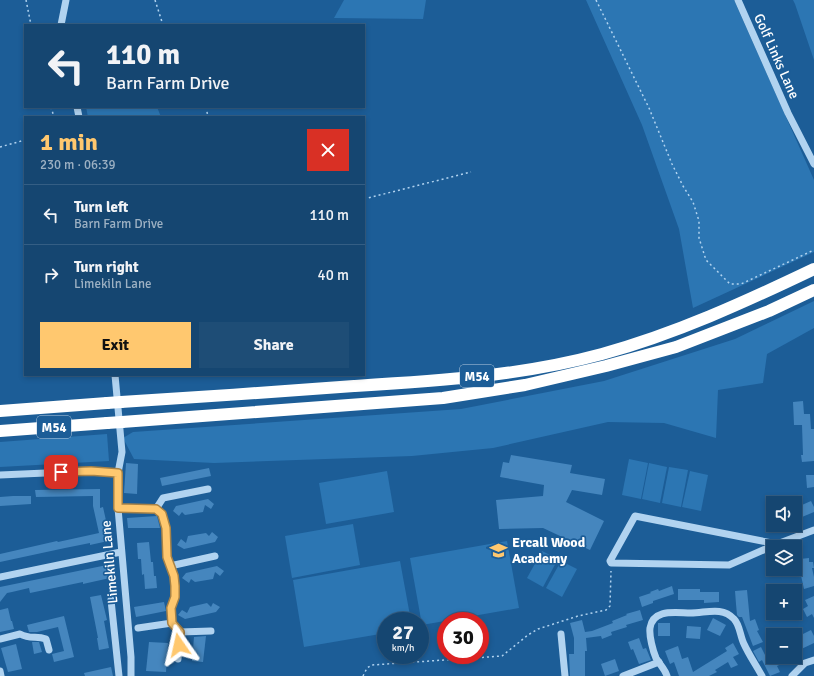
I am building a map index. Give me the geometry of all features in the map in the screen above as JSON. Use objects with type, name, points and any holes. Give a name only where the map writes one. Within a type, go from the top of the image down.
[{"type":"highway","name":"M54","points":[[0,411],[439,381],[523,371],[601,354],[670,333],[760,295],[814,269]]},
{"type":"highway","name":"M54","points":[[0,431],[443,398],[525,384],[606,366],[676,347],[768,311],[814,290]]},
{"type":"street","points":[[61,24],[66,0]]},
{"type":"street","name":"Golf Links Lane","points":[[738,0],[788,113],[814,164]]},
{"type":"street","name":"Limekiln Lane","points":[[115,376],[122,452],[118,473],[118,508],[131,657],[131,676]]},
{"type":"street","points":[[0,475],[91,471],[118,473]]},
{"type":"street","points":[[156,509],[162,498],[208,489]]},
{"type":"street","points":[[118,508],[156,509],[162,514],[166,528],[167,557],[174,576],[175,597],[171,608],[172,623],[180,632],[178,659]]},
{"type":"street","points":[[766,542],[635,516],[610,562],[729,565],[766,549]]},
{"type":"street","points":[[788,540],[814,530]]},
{"type":"street","points":[[0,577],[121,552]]},
{"type":"street","points":[[170,566],[215,556]]},
{"type":"street","points":[[111,600],[119,676]]},
{"type":"street","points":[[667,676],[663,666],[655,656],[650,633],[650,628],[655,618],[671,612],[691,613],[721,611],[736,621],[744,644],[762,676]]},
{"type":"street","points":[[138,628],[172,623]]},
{"type":"street","points":[[180,632],[211,631]]},
{"type":"street","points":[[0,639],[20,634],[27,638],[43,638],[46,639],[49,650]]},
{"type":"street","points":[[561,634],[565,676]]},
{"type":"street","points":[[792,676],[805,663],[814,660]]},
{"type":"street","points":[[622,676],[659,662]]},
{"type":"street","points":[[0,671],[1,676]]},
{"type":"path","points":[[26,0],[31,24]]},
{"type":"path","points":[[155,0],[163,24]]},
{"type":"path","points":[[596,0],[649,108],[678,175],[693,202],[699,221],[698,238],[706,260],[730,284],[741,284],[814,250]]},
{"type":"path","points":[[0,147],[24,140]]},
{"type":"path","points":[[365,199],[471,172]]},
{"type":"path","points":[[363,676],[367,668],[372,665],[502,656],[528,635],[538,629],[578,616],[606,610],[610,606],[611,562]]},
{"type":"shaded area","points":[[344,0],[426,0],[423,19],[334,18]]},
{"type":"shaded area","points":[[586,0],[734,0],[814,180],[814,252],[693,308],[679,229],[642,125]]},
{"type":"shaded area","points":[[793,0],[814,0],[814,60],[795,4]]},
{"type":"shaded area","points":[[86,108],[157,108],[161,116],[88,116]]},
{"type":"shaded area","points":[[814,301],[814,328],[767,354],[763,383],[718,390],[716,438],[664,423],[608,422],[493,448],[412,456],[214,463],[134,459],[123,438],[133,432],[461,409],[604,381],[735,339]]},
{"type":"shaded area","points":[[107,434],[109,461],[0,467],[0,442]]},
{"type":"shaded area","points":[[629,459],[648,463],[641,499],[622,495]]},
{"type":"shaded area","points":[[649,463],[667,467],[660,503],[642,499]]},
{"type":"shaded area","points":[[669,467],[688,470],[681,507],[662,503]]},
{"type":"shaded area","points":[[387,471],[394,512],[326,524],[319,483]]},
{"type":"shaded area","points":[[690,471],[708,475],[701,511],[682,507]]},
{"type":"shaded area","points":[[353,524],[360,565],[292,578],[285,536]]},
{"type":"shaded area","points":[[507,541],[519,608],[489,613],[489,612],[437,612],[437,622],[429,624],[429,612],[420,612],[410,558]]},
{"type":"shaded area","points":[[542,551],[558,559],[543,587],[527,578]]},
{"type":"shaded area","points":[[400,561],[409,612],[377,612],[377,635],[304,647],[293,580]]},
{"type":"shaded area","points":[[561,561],[577,569],[562,597],[546,588]]},
{"type":"building","points":[[803,401],[804,414],[810,414],[811,429],[814,429],[814,461],[802,462],[802,425],[794,425],[793,402]]},
{"type":"building","points":[[511,455],[572,465],[570,473],[605,479],[602,495],[572,490],[566,502],[604,521],[590,550],[543,528],[499,529],[496,500],[543,496],[544,485],[500,477],[503,462],[509,463]]},
{"type":"building","points":[[126,463],[138,464],[137,494],[124,493]]},
{"type":"building","points":[[209,468],[211,476],[162,486],[160,478]]},
{"type":"building","points":[[806,475],[814,475],[814,487],[807,488]]},
{"type":"building","points":[[100,489],[100,508],[103,507],[107,525],[105,526],[108,541],[90,545],[90,543],[0,562],[0,554],[99,533],[93,506],[93,496],[36,497],[35,490]]},
{"type":"building","points":[[31,496],[31,504],[0,506],[0,497]]},
{"type":"building","points":[[208,499],[214,504],[211,509],[205,505],[203,512],[185,515],[182,512],[179,516],[173,511],[176,506]]},
{"type":"building","points":[[811,501],[814,507],[814,512],[802,517],[802,505]]},
{"type":"building","points":[[157,516],[160,528],[128,528],[127,518]]},
{"type":"building","points":[[212,532],[218,537],[215,542],[184,549],[177,545],[181,539],[186,543],[188,536],[206,533],[209,536]]},
{"type":"building","points":[[149,542],[151,562],[153,562],[157,588],[145,589],[141,559],[138,559],[137,543]]},
{"type":"building","points":[[809,558],[809,562],[813,562],[814,568],[812,568],[814,586],[804,589],[801,576],[802,559]]},
{"type":"building","points":[[107,565],[110,578],[30,593],[29,588],[7,593],[0,602],[0,587]]},
{"type":"building","points":[[217,566],[224,571],[220,576],[215,572],[213,579],[195,582],[191,579],[189,583],[182,578],[186,573]]},
{"type":"building","points":[[672,586],[674,594],[653,601],[653,603],[642,607],[639,597],[658,589],[659,591]]},
{"type":"building","points":[[678,589],[700,589],[700,592],[719,592],[719,602],[704,603],[704,600],[678,600]]},
{"type":"building","points":[[747,590],[750,621],[755,619],[759,630],[757,631],[763,642],[753,646],[742,617],[737,615],[735,591]]},
{"type":"building","points":[[101,595],[107,620],[104,621],[109,648],[99,650],[90,597]]},
{"type":"building","points":[[814,596],[814,618],[812,614],[807,617],[803,609],[808,606],[805,600]]},
{"type":"building","points":[[164,602],[166,611],[136,617],[134,607]]},
{"type":"building","points":[[207,603],[211,607],[213,603],[220,607],[216,612],[185,619],[178,615],[182,610],[187,613],[190,607]]},
{"type":"building","points":[[8,608],[14,629],[0,632],[0,610]]},
{"type":"building","points":[[640,610],[643,620],[626,625],[627,627],[611,632],[612,635],[602,639],[601,636],[586,638],[587,651],[585,651],[585,676],[570,676],[569,654],[574,654],[574,638],[570,623],[582,620],[585,632],[592,631],[613,623],[612,621],[627,615],[626,614]]},
{"type":"building","points":[[64,616],[74,657],[54,662],[52,654],[64,651],[58,627],[37,632],[29,632],[27,625]]},
{"type":"building","points":[[713,618],[726,625],[720,636],[707,630]]},
{"type":"building","points":[[658,623],[670,623],[670,636],[658,636]]},
{"type":"building","points":[[687,626],[701,627],[700,639],[686,638]]},
{"type":"building","points":[[811,630],[814,636],[814,643],[802,649],[802,634]]},
{"type":"building","points":[[206,636],[203,662],[192,661],[194,637]]},
{"type":"building","points":[[639,638],[643,649],[646,648],[651,660],[639,664],[633,649],[631,650],[628,642]]},
{"type":"building","points":[[32,642],[39,642],[42,652],[34,654]]},
{"type":"building","points":[[149,642],[168,643],[166,672],[146,671]]},
{"type":"building","points":[[733,643],[739,654],[733,657],[738,665],[731,668],[728,662],[715,670],[717,672],[709,676],[679,676],[674,662],[670,664],[665,651],[678,646],[682,659],[688,657],[693,672],[727,651],[725,648]]},
{"type":"building","points":[[16,644],[22,669],[8,672],[1,648]]},
{"type":"building","points":[[761,647],[766,657],[766,664],[781,664],[777,666],[780,672],[770,676],[762,660],[759,662],[753,651]]},
{"type":"building","points":[[615,659],[619,671],[605,676],[601,664]]},
{"type":"building","points":[[111,667],[113,676],[85,676],[84,673]]},
{"type":"place","name":"Ercall Wood Academy","points":[[499,550]]},
{"type":"route","points":[[61,472],[91,471],[118,473],[118,508],[156,509],[162,514],[166,528],[167,557],[174,576],[175,586],[175,597],[171,608],[172,623],[180,632],[179,645]]}]
